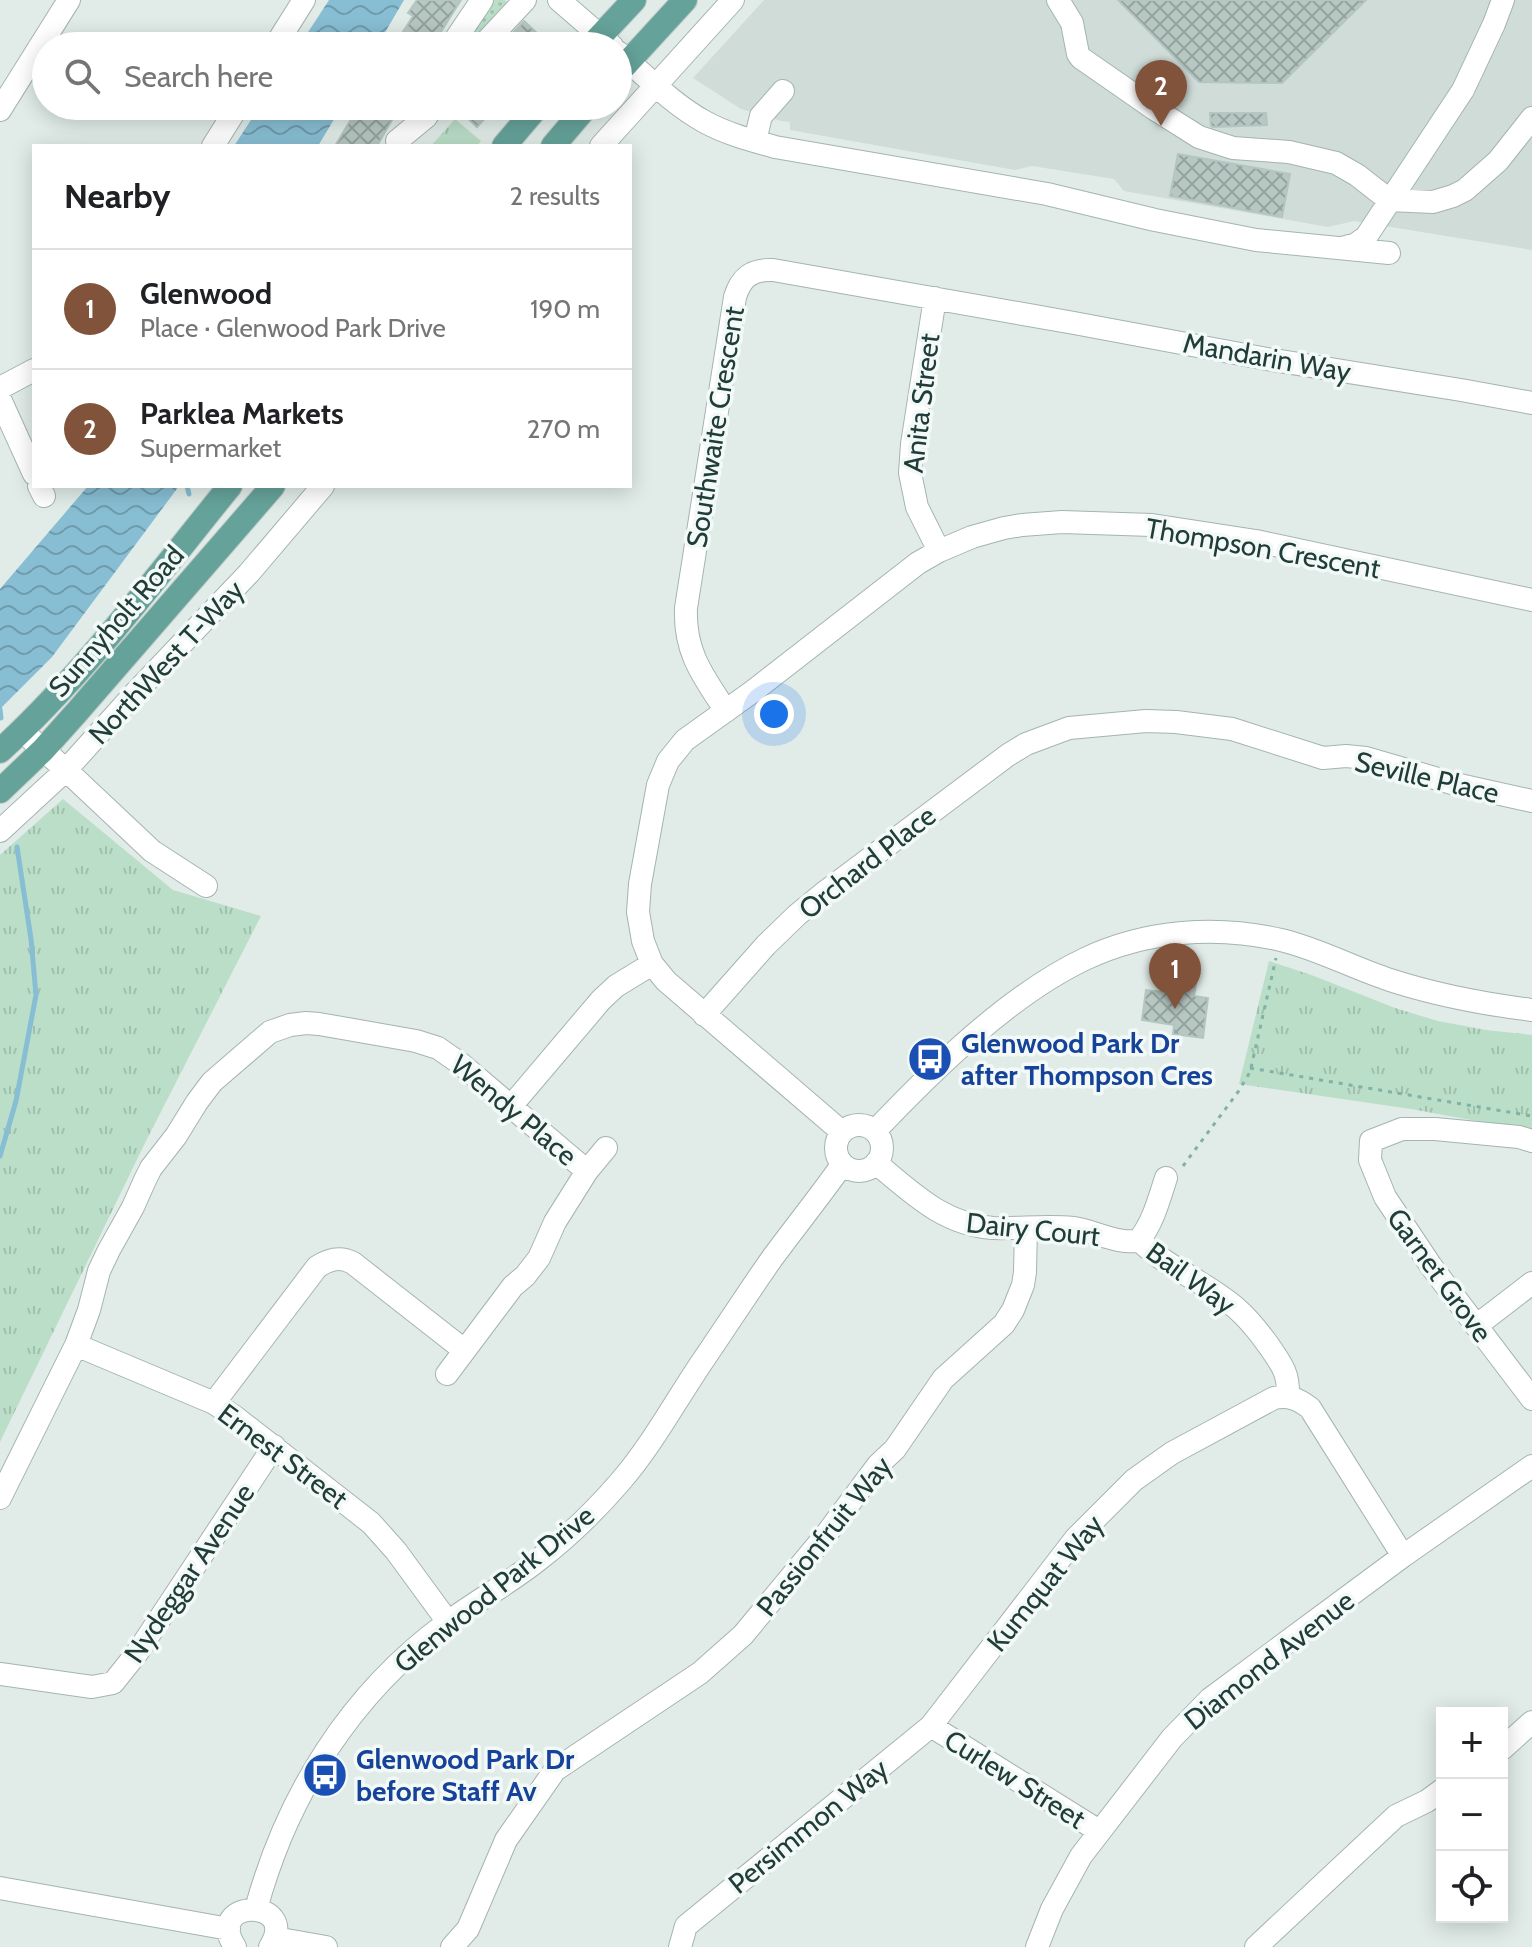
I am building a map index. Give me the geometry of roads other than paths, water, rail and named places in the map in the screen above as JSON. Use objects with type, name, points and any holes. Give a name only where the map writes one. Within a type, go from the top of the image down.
[{"type":"main road","points":[[620,32],[634,0]]},
{"type":"main road","points":[[632,37],[685,0]]},
{"type":"main road","points":[[506,144],[526,120]]},
{"type":"main road","points":[[555,144],[575,120]]},
{"type":"main road","name":"Sunnyholt Road","points":[[0,751],[86,663],[228,488]]},
{"type":"main road","name":"Sunnyholt Road","points":[[0,791],[43,750],[271,488]]},
{"type":"street","points":[[49,32],[69,0]]},
{"type":"street","points":[[284,32],[304,0]]},
{"type":"street","points":[[460,32],[482,0]]},
{"type":"street","points":[[495,32],[525,0]]},
{"type":"street","points":[[559,0],[591,32]]},
{"type":"street","points":[[632,112],[733,0]]},
{"type":"street","points":[[1058,0],[1072,23],[1078,54],[1087,63],[1199,137],[1233,148],[1289,152],[1336,163],[1389,200],[1433,202],[1465,190],[1498,161],[1532,118]]},
{"type":"street","points":[[1341,248],[1366,237],[1463,90],[1503,0]]},
{"type":"street","points":[[0,110],[32,59]]},
{"type":"street","points":[[632,68],[674,101],[695,128],[726,132],[775,147],[1047,194],[1256,240],[1389,253]]},
{"type":"street","points":[[755,141],[761,116],[783,91]]},
{"type":"street","points":[[214,144],[229,120]]},
{"type":"street","points":[[395,143],[405,120]]},
{"type":"street","points":[[395,143],[422,120]]},
{"type":"street","points":[[603,144],[625,120]]},
{"type":"street","name":"Southwaite Crescent","points":[[726,711],[694,661],[688,641],[686,608],[735,297],[741,282],[749,274],[767,270],[1074,323]]},
{"type":"street","name":"Anita Street","points":[[935,298],[910,473],[917,507],[939,551]]},
{"type":"street","name":"Mandarin Way","points":[[1074,323],[1532,403]]},
{"type":"street","points":[[0,388],[32,371]]},
{"type":"street","points":[[0,399],[32,470]]},
{"type":"street","name":"NorthWest T-Way","points":[[0,831],[66,770],[249,573],[321,488]]},
{"type":"street","name":"Thompson Crescent","points":[[842,1132],[704,1015],[652,964],[643,941],[638,912],[640,884],[658,785],[668,761],[685,740],[752,692],[903,573],[939,551],[986,533],[1022,525],[1076,522],[1162,526],[1256,541],[1532,600]]},
{"type":"street","name":"Orchard Place","points":[[704,1015],[766,945],[825,892],[1026,744],[1076,727],[1176,722],[1232,729],[1323,758]]},
{"type":"street","points":[[22,731],[152,851],[206,886]]},
{"type":"street","name":"Seville Place","points":[[1323,758],[1366,758],[1455,784],[1532,801]]},
{"type":"street","points":[[875,1131],[951,1055],[1048,979],[1087,958],[1154,937],[1199,932],[1262,936],[1301,946],[1366,972],[1421,989],[1482,1003],[1532,1010]]},
{"type":"street","points":[[512,1105],[601,1000],[616,986],[652,964]]},
{"type":"street","name":"Wendy Place","points":[[76,1345],[99,1271],[151,1168],[212,1082],[270,1032],[290,1025],[319,1024],[428,1044],[455,1059],[587,1171],[606,1148]]},
{"type":"street","points":[[852,1125],[875,1131],[882,1145],[882,1153],[868,1170],[853,1171],[842,1165],[835,1149],[842,1132],[852,1125]]},
{"type":"street","name":"Garnet Grove","points":[[1532,1141],[1435,1129],[1402,1129],[1371,1141],[1370,1160],[1385,1197],[1431,1266],[1532,1399]]},
{"type":"street","name":"Dairy Court","points":[[876,1163],[923,1202],[956,1221],[991,1228],[1055,1226],[1094,1232],[1127,1242],[1139,1240],[1147,1227],[1166,1178]]},
{"type":"street","name":"Glenwood Park Drive","points":[[256,1909],[273,1854],[309,1777],[353,1712],[424,1641],[537,1561],[578,1526],[621,1480],[650,1443],[773,1257],[842,1165]]},
{"type":"street","points":[[447,1374],[513,1286],[539,1258],[555,1222],[587,1171]]},
{"type":"street","name":"Passionfruit Way","points":[[452,1947],[468,1929],[506,1840],[555,1770],[700,1673],[743,1635],[825,1536],[878,1465],[895,1449],[950,1371],[998,1330],[1013,1310],[1023,1285],[1026,1228]]},
{"type":"street","name":"Bail Way","points":[[1139,1240],[1160,1258],[1235,1307],[1254,1326],[1287,1374],[1288,1397]]},
{"type":"street","points":[[214,1403],[317,1267],[328,1260],[353,1263],[464,1350]]},
{"type":"street","points":[[1476,1326],[1532,1283]]},
{"type":"street","points":[[0,1498],[76,1345]]},
{"type":"street","name":"Ernest Street","points":[[76,1345],[214,1403],[274,1446],[377,1529],[448,1622]]},
{"type":"street","points":[[1288,1397],[1310,1408],[1403,1556]]},
{"type":"street","name":"Kumquat Way","points":[[931,1726],[1076,1538],[1134,1480],[1172,1453],[1274,1398],[1288,1397]]},
{"type":"street","name":"Nydeggar Avenue","points":[[0,1674],[92,1687],[113,1683],[137,1653],[274,1446]]},
{"type":"street","name":"Diamond Avenue","points":[[1037,1947],[1067,1878],[1099,1831],[1172,1738],[1210,1699],[1403,1556],[1532,1466]]},
{"type":"street","points":[[1508,1744],[1532,1722]]},
{"type":"street","name":"Curlew Street","points":[[931,1726],[1099,1831]]},
{"type":"street","name":"Persimmon Way","points":[[683,1937],[931,1726]]},
{"type":"street","points":[[1256,1947],[1396,1816],[1436,1794]]},
{"type":"street","points":[[0,1888],[232,1938],[231,1923],[237,1914],[246,1909],[256,1909],[273,1921],[276,1931],[272,1943],[326,1947]]},
{"type":"water","points":[[329,0],[404,0],[385,32],[308,32]]},
{"type":"water","points":[[251,120],[334,120],[319,144],[235,144]]},
{"type":"water","points":[[86,488],[178,488],[52,657],[0,709],[0,589]]},
{"type":"waterway","points":[[188,488],[189,494]]},
{"type":"waterway","points":[[0,709],[1,718]]},
{"type":"waterway","points":[[0,1156],[16,1101],[36,995],[17,847]]},
{"type":"place","name":"Parklea Markets","points":[[1161,126]]},
{"type":"place","name":"Glenwood","points":[[1175,1009]]},
{"type":"place","name":"Glenwood Park Dr after Thompson Cres","points":[[930,1059]]},
{"type":"place","name":"Glenwood Park Dr before Staff Av","points":[[325,1775]]}]
